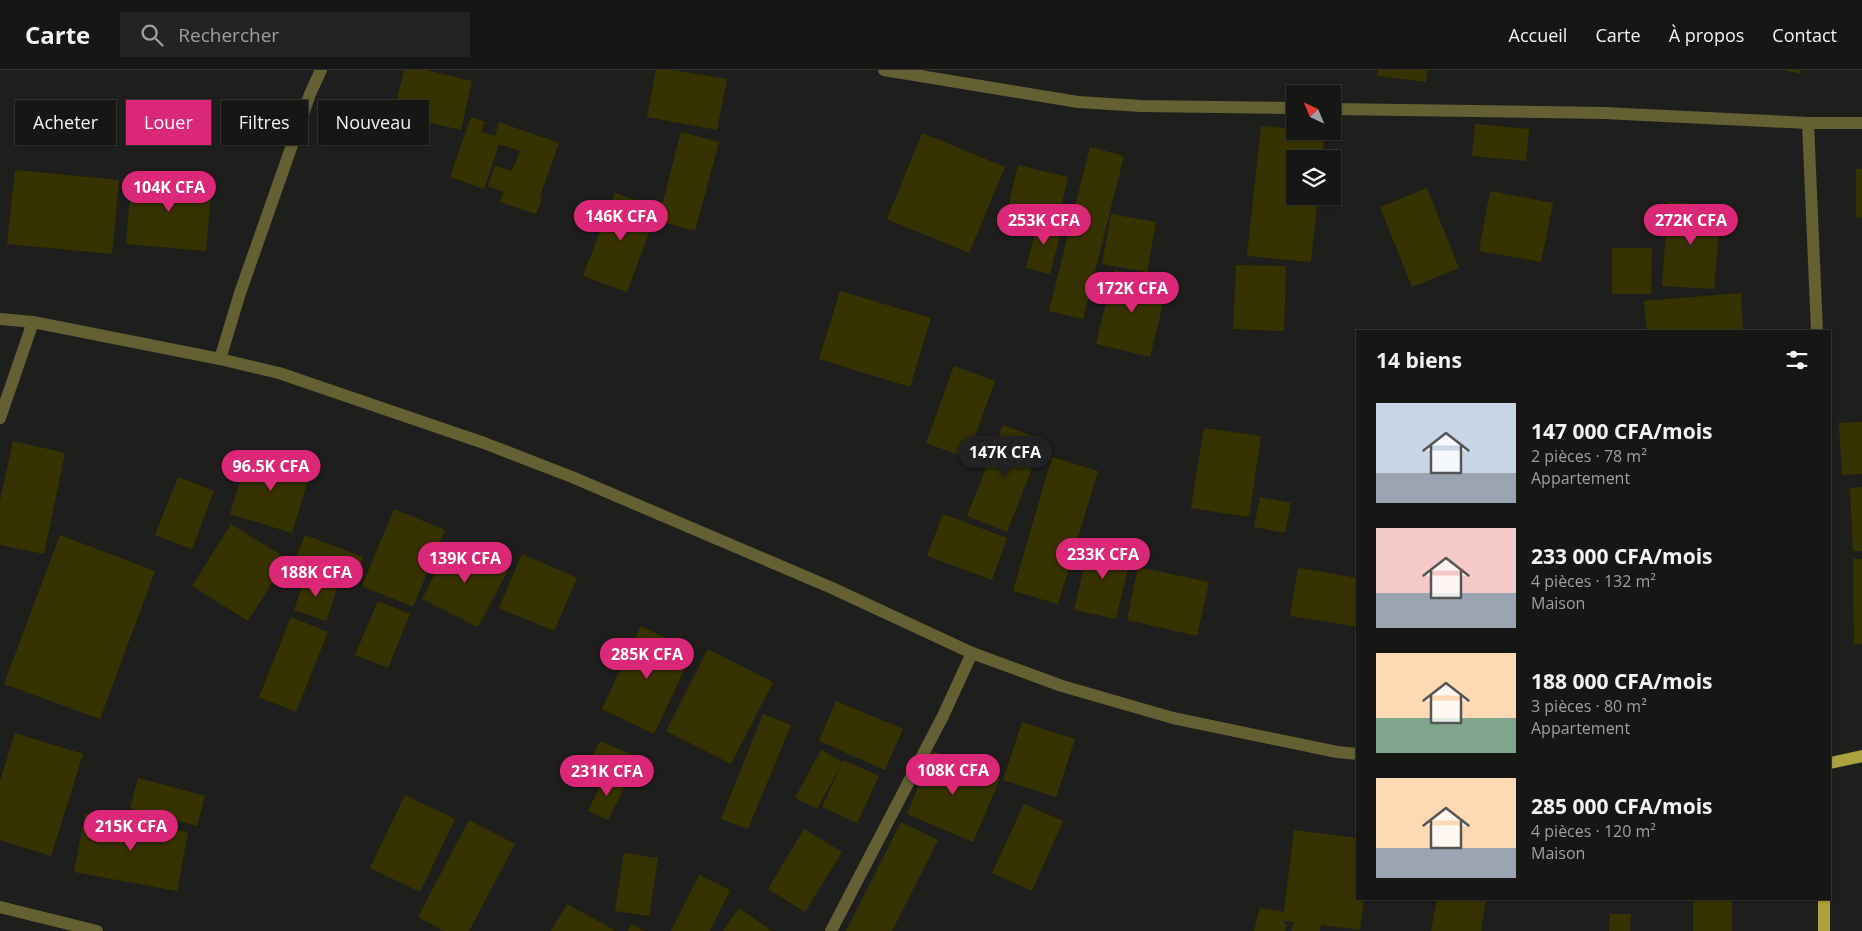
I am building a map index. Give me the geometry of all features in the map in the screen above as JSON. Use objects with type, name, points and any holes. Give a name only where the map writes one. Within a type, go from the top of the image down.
[{"type":"main road","points":[[1831,763],[1862,756]]},
{"type":"main road","points":[[1824,900],[1824,931]]},
{"type":"street","points":[[220,359],[243,284],[310,94],[321,70]]},
{"type":"street","points":[[884,70],[1078,102],[1141,106],[1286,108]]},
{"type":"street","points":[[1341,109],[1604,113],[1808,123],[1862,123]]},
{"type":"street","points":[[1808,123],[1817,330]]},
{"type":"street","points":[[0,319],[32,322],[220,359],[279,373],[484,443],[572,477],[832,588],[972,653],[1062,686],[1173,718],[1337,752],[1356,754]]},
{"type":"street","points":[[0,418],[32,322]]},
{"type":"street","points":[[831,931],[943,716],[972,653]]},
{"type":"street","points":[[0,907],[97,931]]},
{"type":"building","points":[[404,70],[426,70],[472,81],[461,130],[429,122],[429,100],[396,100]]},
{"type":"building","points":[[656,70],[673,70],[727,79],[717,130],[647,117]]},
{"type":"building","points":[[1378,70],[1427,70],[1426,82],[1377,76]]},
{"type":"building","points":[[1784,70],[1801,70],[1800,74]]},
{"type":"building","points":[[471,117],[485,122],[481,132],[495,136],[499,122],[559,143],[540,196],[542,198],[536,214],[500,202],[504,192],[488,186],[495,166],[512,171],[520,151],[499,144],[484,189],[450,177]]},
{"type":"building","points":[[1475,124],[1529,129],[1526,161],[1472,156]]},
{"type":"building","points":[[1261,126],[1286,128],[1286,140],[1324,140],[1323,150],[1286,150],[1286,205],[1317,205],[1311,262],[1247,256]]},
{"type":"building","points":[[681,132],[719,142],[695,231],[658,221]]},
{"type":"building","points":[[922,133],[1005,167],[969,253],[887,219]]},
{"type":"building","points":[[1090,147],[1124,156],[1083,319],[1049,311]]},
{"type":"building","points":[[1018,165],[1068,177],[1059,216],[1009,204]]},
{"type":"building","points":[[1856,169],[1862,169],[1862,217],[1856,218]]},
{"type":"building","points":[[15,170],[119,180],[112,254],[7,244]]},
{"type":"building","points":[[132,175],[212,182],[206,251],[126,244]]},
{"type":"building","points":[[1427,188],[1459,268],[1412,287],[1380,207]]},
{"type":"building","points":[[1490,191],[1553,203],[1541,262],[1479,251]]},
{"type":"building","points":[[615,193],[658,208],[627,292],[583,276]]},
{"type":"building","points":[[1668,202],[1721,206],[1714,289],[1662,286]]},
{"type":"building","points":[[1111,214],[1156,222],[1147,272],[1102,264]]},
{"type":"building","points":[[1039,217],[1063,223],[1050,274],[1026,268]]},
{"type":"building","points":[[1612,248],[1652,248],[1651,294],[1612,294]]},
{"type":"building","points":[[1236,265],[1286,266],[1284,331],[1233,329]]},
{"type":"building","points":[[1114,270],[1168,283],[1150,357],[1096,344]]},
{"type":"building","points":[[840,291],[931,318],[910,387],[819,359]]},
{"type":"building","points":[[1741,293],[1743,330],[1647,330],[1644,301]]},
{"type":"building","points":[[954,366],[995,381],[967,458],[926,443]]},
{"type":"building","points":[[1862,422],[1862,474],[1842,475],[1839,423]]},
{"type":"building","points":[[1003,425],[1043,440],[1007,532],[967,516]]},
{"type":"building","points":[[1204,428],[1261,436],[1249,517],[1191,508]]},
{"type":"building","points":[[13,441],[65,453],[44,554],[0,545],[0,501]]},
{"type":"building","points":[[249,451],[311,470],[292,533],[230,514]]},
{"type":"building","points":[[1052,457],[1098,471],[1058,604],[1013,591]]},
{"type":"building","points":[[178,477],[214,491],[192,549],[155,535]]},
{"type":"building","points":[[1862,487],[1862,551],[1853,551],[1850,488]]},
{"type":"building","points":[[1260,497],[1291,503],[1285,533],[1254,527]]},
{"type":"building","points":[[394,509],[445,530],[413,607],[362,586]]},
{"type":"building","points":[[943,514],[1007,538],[992,580],[927,556]]},
{"type":"building","points":[[231,524],[287,559],[248,621],[192,586]]},
{"type":"building","points":[[60,535],[155,571],[100,719],[4,684]]},
{"type":"building","points":[[305,535],[363,557],[353,583],[295,560]]},
{"type":"building","points":[[1090,541],[1132,551],[1116,619],[1074,610]]},
{"type":"building","points":[[451,542],[508,570],[478,627],[422,599]]},
{"type":"building","points":[[522,554],[577,578],[554,631],[499,608]]},
{"type":"building","points":[[1853,559],[1862,559],[1862,644],[1854,645]]},
{"type":"building","points":[[1138,567],[1209,582],[1197,636],[1127,620]]},
{"type":"building","points":[[1298,568],[1356,578],[1356,627],[1290,616]]},
{"type":"building","points":[[306,575],[338,586],[326,621],[294,610]]},
{"type":"building","points":[[378,601],[410,614],[388,668],[355,655]]},
{"type":"building","points":[[291,617],[328,632],[296,712],[259,697]]},
{"type":"building","points":[[641,626],[693,651],[654,734],[602,709]]},
{"type":"building","points":[[708,649],[773,682],[731,764],[666,731]]},
{"type":"building","points":[[836,701],[903,729],[885,770],[819,741]]},
{"type":"building","points":[[763,714],[791,725],[748,829],[721,819]]},
{"type":"building","points":[[1022,722],[1075,739],[1056,797],[1003,780]]},
{"type":"building","points":[[15,733],[83,754],[51,856],[0,840],[0,781]]},
{"type":"building","points":[[600,741],[642,759],[633,778],[591,759]]},
{"type":"building","points":[[821,750],[843,762],[843,760],[879,776],[857,823],[822,807],[842,763],[817,809],[795,798]]},
{"type":"building","points":[[933,751],[1000,779],[973,842],[907,814]]},
{"type":"building","points":[[606,774],[626,785],[608,820],[588,811]]},
{"type":"building","points":[[138,778],[205,796],[197,826],[130,808]]},
{"type":"building","points":[[405,795],[455,819],[420,892],[370,868]]},
{"type":"building","points":[[1024,804],[1063,821],[1032,891],[992,873]]},
{"type":"building","points":[[85,814],[188,832],[177,891],[74,872]]},
{"type":"building","points":[[469,820],[515,844],[469,931],[445,931],[418,917]]},
{"type":"building","points":[[901,822],[938,840],[892,931],[846,931]]},
{"type":"building","points":[[804,829],[842,852],[805,912],[768,889]]},
{"type":"building","points":[[1294,830],[1356,838],[1356,900],[1364,900],[1360,930],[1321,925],[1320,931],[1291,931],[1294,922],[1282,921],[1287,925],[1285,931],[1254,931],[1260,908],[1284,912]]},
{"type":"building","points":[[624,853],[658,858],[649,916],[615,911]]},
{"type":"building","points":[[699,875],[730,890],[710,931],[671,931]]},
{"type":"building","points":[[1437,900],[1486,900],[1481,931],[1431,931]]},
{"type":"building","points":[[1693,900],[1732,900],[1732,931],[1693,931]]},
{"type":"building","points":[[567,904],[616,931],[551,931]]},
{"type":"building","points":[[739,908],[772,931],[723,931]]},
{"type":"building","points":[[1610,914],[1631,914],[1630,931],[1609,931]]},
{"type":"building","points":[[632,924],[645,931],[628,931]]}]
